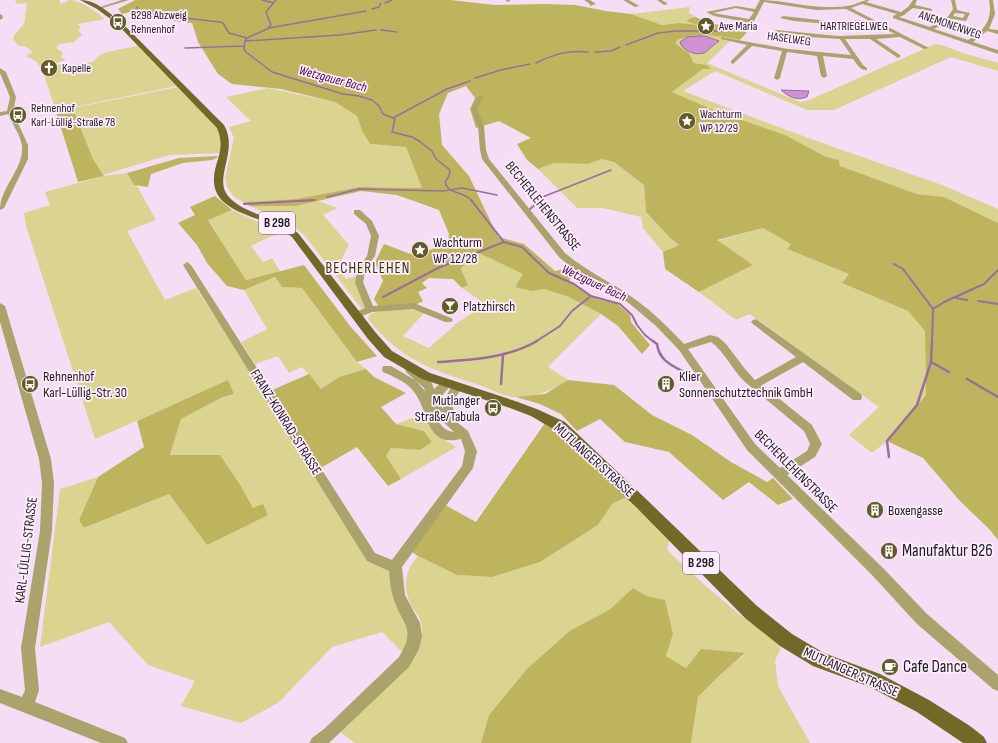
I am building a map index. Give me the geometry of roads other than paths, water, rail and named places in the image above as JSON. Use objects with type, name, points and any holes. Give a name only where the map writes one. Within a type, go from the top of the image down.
[{"type":"main road","name":"B 298","points":[[84,0],[109,14]]},
{"type":"main road","name":"MUTLANGER STRASSE","points":[[109,14],[221,126],[226,140],[226,147],[218,178],[218,186],[221,194],[238,208],[282,226],[295,235],[372,336],[388,354],[410,369],[452,385],[514,405],[541,416],[560,426],[641,503],[751,612],[786,640],[819,660],[874,680],[923,706],[964,732],[978,743]]},
{"type":"street","points":[[99,8],[127,0]]},
{"type":"street","points":[[586,0],[594,4],[592,5]]},
{"type":"street","points":[[625,0],[637,6]]},
{"type":"street","points":[[659,0],[666,4]]},
{"type":"street","points":[[757,11],[736,7],[708,12],[714,15],[750,21],[757,11],[763,0],[791,6],[820,8],[846,7],[865,1],[902,14],[913,6],[915,0]]},
{"type":"street","points":[[782,4],[795,0]]},
{"type":"street","points":[[930,29],[945,22],[950,17],[954,11],[953,0]]},
{"type":"street","points":[[968,42],[986,31],[997,17],[997,8],[991,0]]},
{"type":"street","points":[[109,14],[110,10],[119,3]]},
{"type":"street","points":[[775,33],[791,6]]},
{"type":"street","points":[[913,6],[930,10]]},
{"type":"street","points":[[846,7],[926,48]]},
{"type":"street","points":[[820,8],[824,15]]},
{"type":"street","points":[[950,17],[964,20],[968,13],[954,11]]},
{"type":"street","name":"ANEMONENWEG","points":[[902,14],[895,17],[998,52]]},
{"type":"street","points":[[938,20],[945,22]]},
{"type":"street","points":[[775,33],[821,23],[826,28],[844,28],[839,23],[873,21]]},
{"type":"street","points":[[973,30],[998,32]]},
{"type":"street","name":"HARTRIEGELWEG","points":[[775,33],[842,39],[900,35]]},
{"type":"street","name":"HASELWEG","points":[[723,38],[750,44],[775,33],[785,51],[854,57]]},
{"type":"street","name":"HARTRIEGELWEG","points":[[809,36],[809,43]]},
{"type":"street","points":[[873,38],[898,56]]},
{"type":"street","points":[[842,39],[854,57],[865,69]]},
{"type":"street","points":[[733,62],[750,44]]},
{"type":"street","points":[[777,78],[785,51]]},
{"type":"street","points":[[820,55],[824,76]]},
{"type":"street","points":[[0,70],[3,72],[13,97],[11,114],[25,144],[24,159],[0,208]]},
{"type":"street","name":"BECHERLEHENSTRASSE","points":[[480,97],[474,108],[480,126],[483,150],[486,159],[562,255],[576,267],[605,283],[633,302],[659,324],[682,348],[696,366],[742,436],[939,635],[998,684]]},
{"type":"street","points":[[0,114],[11,114]]},
{"type":"street","points":[[357,212],[369,223],[375,236],[371,256],[362,268],[359,282],[370,309]]},
{"type":"street","name":"FRANZ-KONRAD-STRASSE","points":[[187,265],[371,557],[387,565],[395,566]]},
{"type":"street","name":"KARL-LÜLLIG-STRASSE","points":[[0,306],[45,459],[48,483],[46,531],[28,648],[32,690],[26,706]]},
{"type":"street","points":[[357,315],[370,309],[414,306],[448,320]]},
{"type":"street","points":[[756,322],[857,397]]},
{"type":"street","points":[[682,348],[710,338],[713,339],[719,343],[741,372],[808,428],[816,444],[811,454],[779,475]]},
{"type":"street","points":[[756,384],[803,357]]},
{"type":"street","points":[[387,369],[418,389],[432,419],[441,433],[447,437],[454,437],[464,434]]},
{"type":"street","points":[[317,743],[329,734],[404,662],[412,649],[415,636],[413,623],[399,596],[395,566],[467,468],[471,451],[464,434],[442,415],[433,400],[432,392],[428,386],[410,369]]},
{"type":"street","points":[[433,400],[436,394],[452,385]]},
{"type":"street","points":[[452,385],[451,396],[447,407],[453,424]]},
{"type":"street","points":[[0,696],[120,743]]},
{"type":"waterway","points":[[262,0],[274,3]]},
{"type":"waterway","points":[[385,3],[392,0]]},
{"type":"waterway","points":[[269,27],[271,25],[266,12],[274,3]]},
{"type":"waterway","points":[[372,9],[379,7],[381,3]]},
{"type":"waterway","points":[[137,7],[138,10],[148,14],[220,22],[223,23],[229,33],[247,38]]},
{"type":"waterway","points":[[247,38],[269,28],[366,11]]},
{"type":"waterway","points":[[729,31],[735,29],[738,25]]},
{"type":"waterway","points":[[245,41],[340,35],[376,30]]},
{"type":"waterway","points":[[381,30],[397,32]]},
{"type":"waterway","points":[[626,45],[658,33],[676,31],[724,31]]},
{"type":"waterway","name":"Wetzgauer Bach","points":[[245,41],[244,49],[246,52],[272,72],[343,94],[359,96],[372,100],[379,106],[383,114],[395,119],[392,132],[412,137],[419,141],[432,151],[436,159],[450,170],[449,176],[445,182],[451,190]]},
{"type":"waterway","points":[[185,48],[244,46]]},
{"type":"waterway","points":[[595,52],[611,51],[620,47]]},
{"type":"waterway","points":[[536,63],[561,53],[588,52]]},
{"type":"waterway","points":[[475,78],[501,70],[530,64]]},
{"type":"waterway","points":[[393,118],[447,89],[470,81]]},
{"type":"waterway","points":[[540,198],[611,170]]},
{"type":"waterway","points":[[451,190],[462,188],[497,195]]},
{"type":"waterway","points":[[327,197],[359,189],[443,191],[451,190]]},
{"type":"waterway","name":"Wetzgauer Bach","points":[[451,190],[471,200]]},
{"type":"waterway","points":[[244,204],[315,200],[300,201]]},
{"type":"waterway","name":"Wetzgauer Bach","points":[[471,200],[504,242]]},
{"type":"waterway","points":[[530,209],[536,204]]},
{"type":"waterway","points":[[383,297],[438,268],[504,242]]},
{"type":"waterway","name":"Wetzgauer Bach","points":[[504,242],[522,247],[549,273],[574,284],[591,296]]},
{"type":"waterway","points":[[894,264],[903,269],[933,309]]},
{"type":"waterway","points":[[933,309],[944,302],[984,284],[998,270]]},
{"type":"waterway","points":[[535,342],[560,326],[572,311],[591,296]]},
{"type":"waterway","name":"Wetzgauer Bach","points":[[591,296],[620,304],[632,315],[637,325],[645,335],[654,342]]},
{"type":"waterway","points":[[956,298],[967,300]]},
{"type":"waterway","points":[[978,301],[998,304]]},
{"type":"waterway","points":[[932,342],[933,309]]},
{"type":"waterway","points":[[438,362],[502,355],[526,347],[537,341]]},
{"type":"waterway","name":"Wetzgauer Bach","points":[[653,341],[657,344],[658,350],[663,358],[684,372]]},
{"type":"waterway","points":[[931,362],[932,341]]},
{"type":"waterway","points":[[501,384],[503,355]]},
{"type":"waterway","points":[[889,457],[887,441],[917,405],[931,362]]},
{"type":"waterway","points":[[931,362],[949,372]]},
{"type":"waterway","points":[[967,379],[998,397]]},
{"type":"place","name":"B298 Abzweig Rehnenhof","points":[[118,22]]},
{"type":"place","name":"Ave Maria","points":[[706,26]]},
{"type":"place","name":"Kapelle","points":[[49,68]]},
{"type":"place","name":"Rehnenhof Karl-Lüllig-Straße 78","points":[[18,115]]},
{"type":"place","name":"Wachturm WP 12/29","points":[[687,121]]},
{"type":"place","name":"Wachturm WP 12/28","points":[[420,250]]},
{"type":"place","name":"Platzhirsch","points":[[450,306]]},
{"type":"place","name":"Rehnenhof Karl-Lüllig-Str. 30","points":[[30,384]]},
{"type":"place","name":"Klier Sonnenschutztechnik GmbH","points":[[666,384]]},
{"type":"place","name":"Mutlanger Straße/Tabula","points":[[493,408]]},
{"type":"place","name":"Boxengasse","points":[[875,510]]},
{"type":"place","name":"Manufaktur B26","points":[[889,551]]},
{"type":"place","name":"Cafe Dance","points":[[890,667]]},
{"type":"district","name":"BECHERLEHEN","points":[[368,268]]}]
